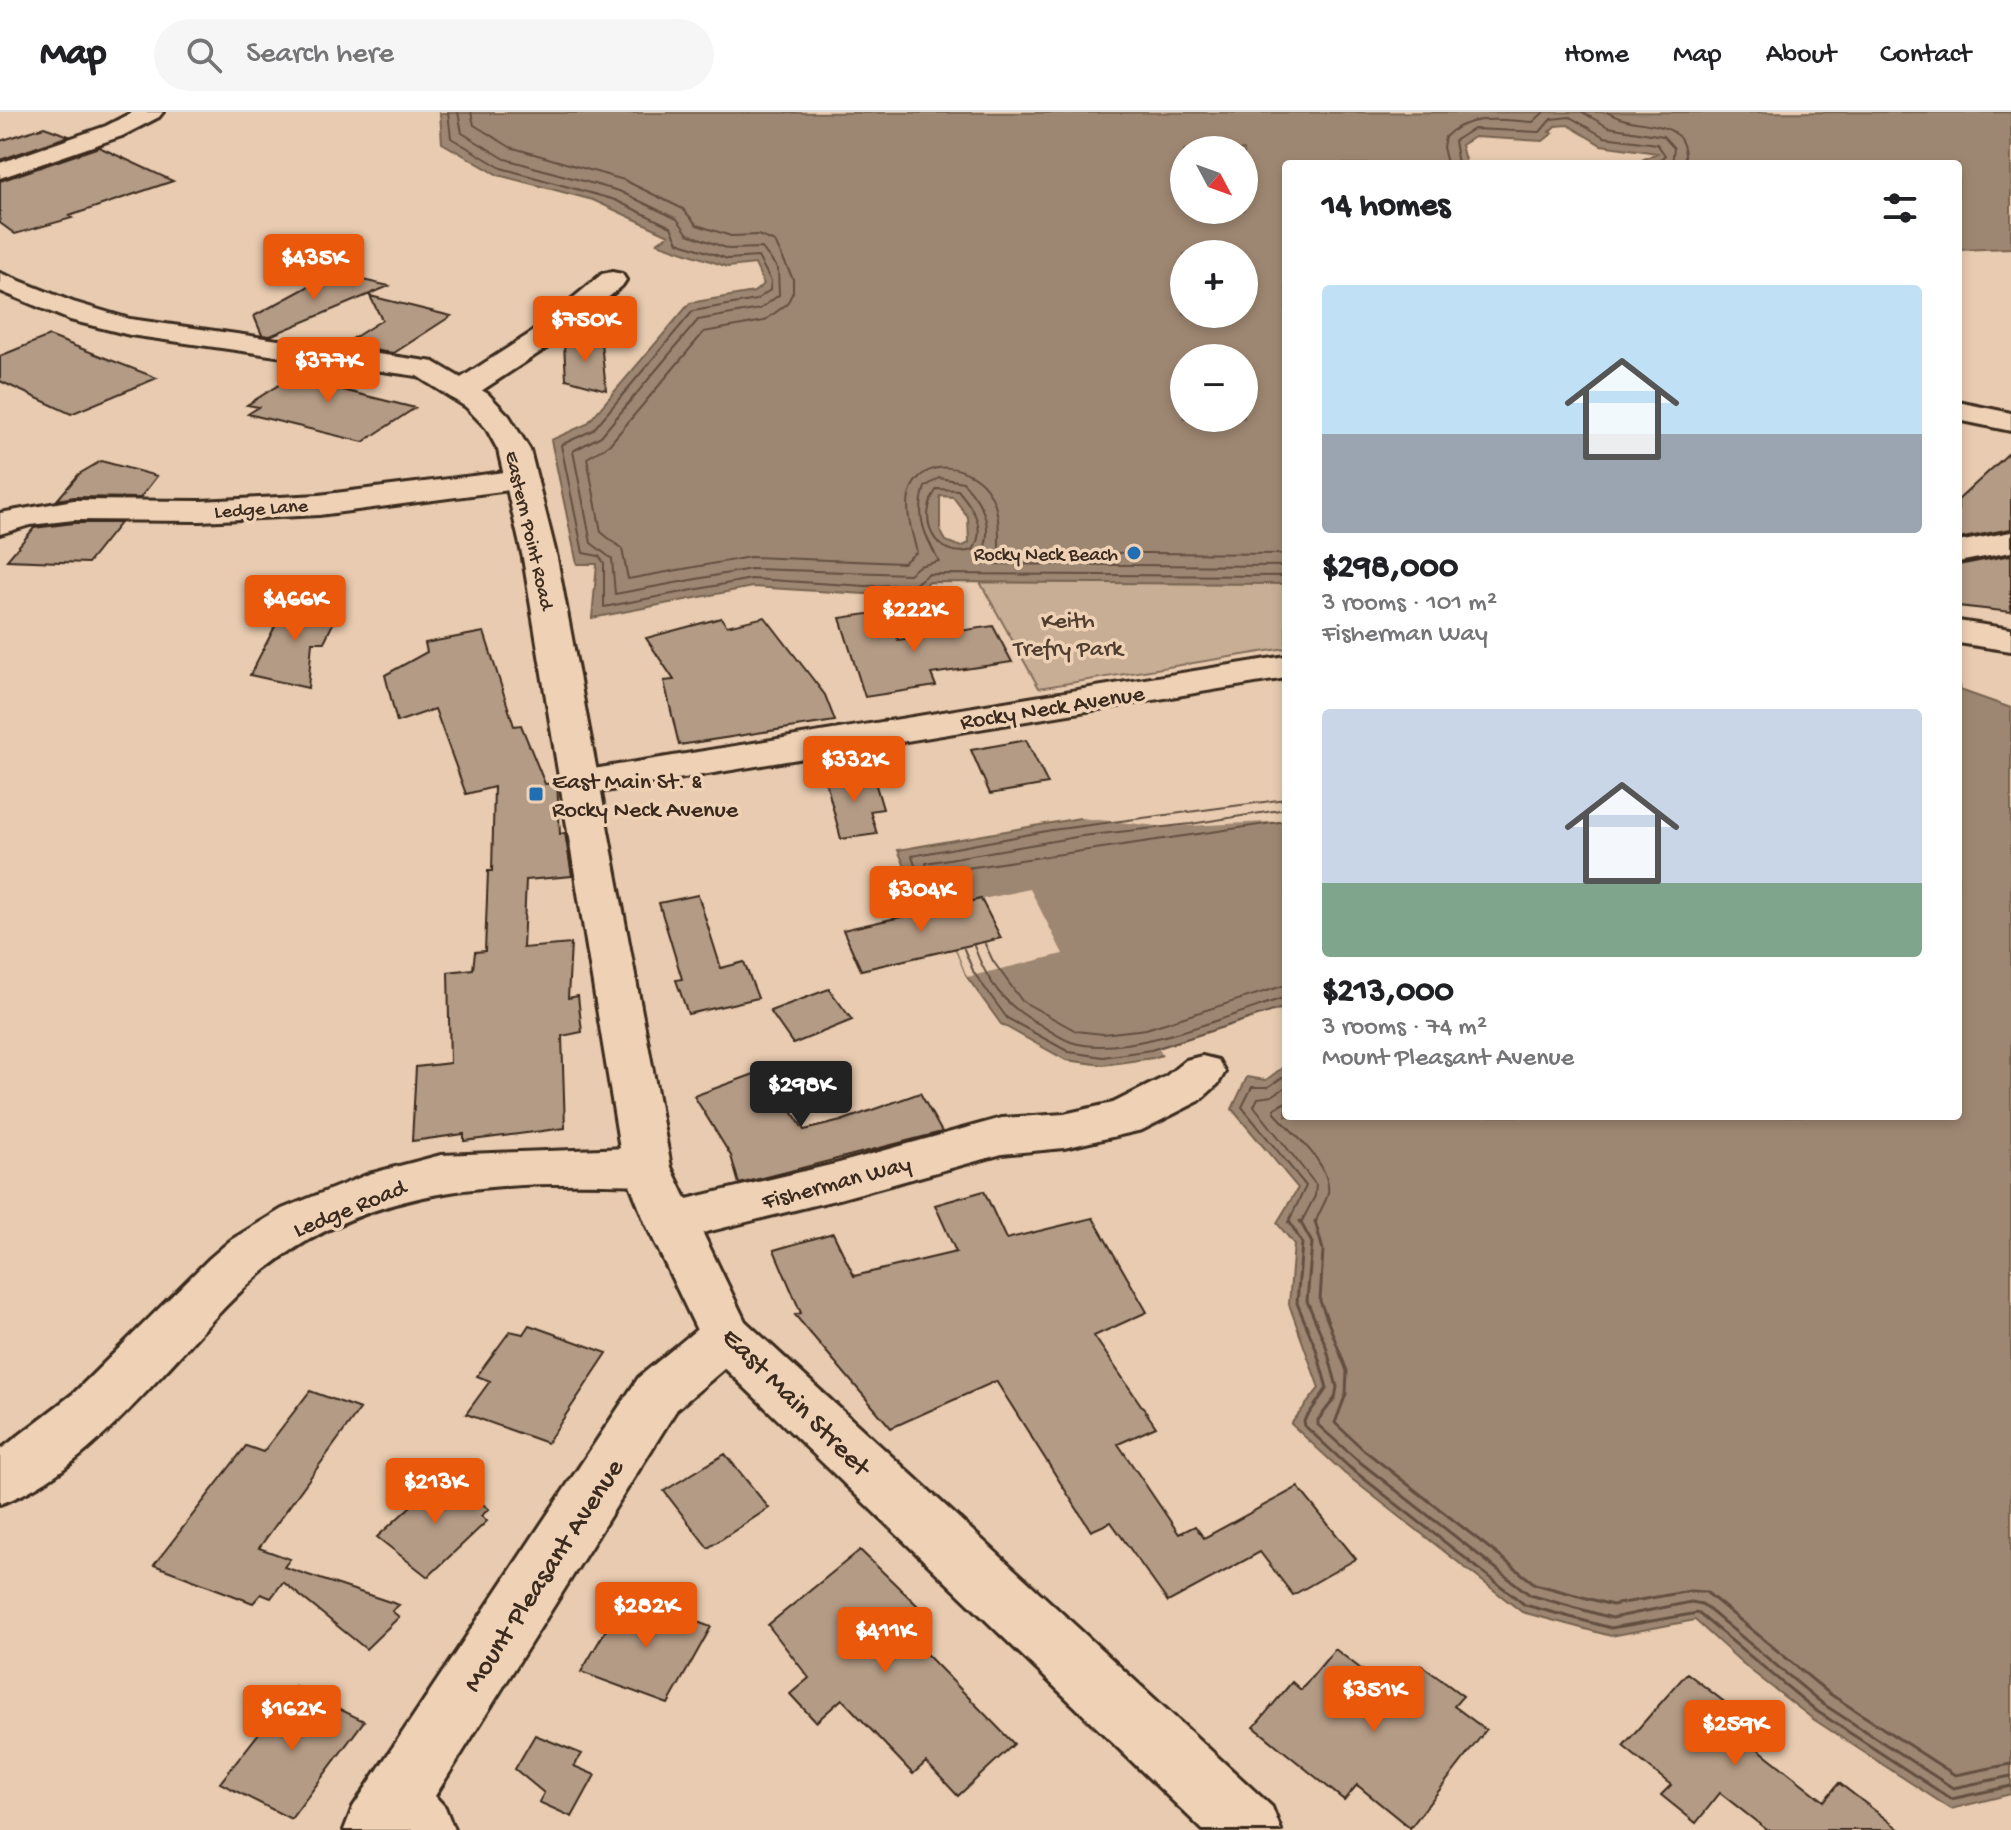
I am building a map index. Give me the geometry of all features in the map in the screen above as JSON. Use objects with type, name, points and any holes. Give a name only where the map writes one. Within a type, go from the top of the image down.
[{"type":"street","points":[[0,171],[114,131],[151,112]]},
{"type":"street","points":[[464,389],[529,350],[579,312],[612,280]]},
{"type":"street","name":"Eastern Point Road","points":[[0,281],[36,299],[92,319],[176,336],[424,368],[464,389],[507,433],[522,480],[540,558],[581,783]]},
{"type":"street","points":[[1962,412],[2011,422]]},
{"type":"street","name":"Ledge Lane","points":[[0,524],[65,510],[262,508],[356,501],[420,490],[522,480]]},
{"type":"street","points":[[1962,551],[2011,542]]},
{"type":"street","points":[[1962,633],[2011,640]]},
{"type":"street","name":"Rocky Neck Avenue","points":[[581,783],[1282,668]]},
{"type":"street","name":"East Main Street","points":[[581,783],[647,1167],[670,1222],[726,1336],[1249,1830]]},
{"type":"street","name":"Fisherman Way","points":[[670,1222],[839,1181],[1002,1136],[1064,1131],[1125,1118],[1172,1095],[1202,1072]]},
{"type":"street","name":"Ledge Road","points":[[0,1480],[51,1447],[92,1412],[135,1372],[230,1270],[272,1239],[324,1212],[377,1191],[442,1173],[558,1166],[647,1167]]},
{"type":"street","name":"Mount Pleasant Avenue","points":[[398,1820],[658,1393],[726,1336]]},
{"type":"green space","name":"Keith Trefry Park","points":[[980,582],[1282,583],[1282,649],[1039,688]]},
{"type":"water","points":[[2011,112],[2011,248],[1962,250],[1962,160],[1642,160],[1657,153],[1601,145],[1568,125],[1555,126],[1549,132],[1553,133],[1543,141],[1474,137],[1461,145],[1465,160],[1282,160],[1282,584],[927,582],[922,592],[865,594],[752,587],[592,618],[597,564],[577,564],[551,440],[587,424],[690,303],[754,292],[764,284],[755,264],[728,267],[657,243],[669,235],[593,200],[498,175],[442,143],[440,113]],"holes":[[[940,496],[953,497],[968,517],[969,543],[961,547],[946,541],[940,530]]]},
{"type":"water","points":[[1962,691],[2011,708],[2011,1794],[1951,1809],[1813,1719],[1749,1669],[1695,1620],[1611,1636],[1522,1612],[1344,1473],[1291,1424],[1319,1388],[1289,1304],[1294,1244],[1277,1223],[1298,1188],[1232,1109],[1247,1077],[1266,1080],[1282,1068],[1282,1120],[1962,1120]]},
{"type":"water","points":[[1282,792],[1282,1015],[1153,1058],[1103,1065],[1066,1060],[1001,1024],[967,977],[933,892],[913,886],[898,850],[1080,818]]},
{"type":"pier","points":[[1282,788],[1282,821],[1167,827],[1080,818],[1078,814]]},
{"type":"pier","points":[[1030,889],[1063,954],[967,977],[940,908]]},
{"type":"pier","points":[[1282,1008],[1282,1019],[1184,1052],[1164,1058],[1159,1049]]},
{"type":"building","points":[[44,127],[69,136],[0,160],[0,141]]},
{"type":"building","points":[[99,147],[173,181],[69,216],[72,218],[15,234],[0,223],[0,181]]},
{"type":"building","points":[[333,273],[389,286],[270,336],[262,335],[254,316]]},
{"type":"building","points":[[370,296],[451,316],[394,353],[341,346],[382,320]]},
{"type":"building","points":[[49,336],[157,378],[71,414],[0,381],[0,356]]},
{"type":"building","points":[[601,342],[606,390],[566,379],[564,345]]},
{"type":"building","points":[[312,364],[366,372],[339,389],[415,408],[363,442],[248,414],[259,407],[247,405]]},
{"type":"building","points":[[2011,451],[2011,529],[1962,538],[1962,496]]},
{"type":"building","points":[[101,461],[157,476],[140,498],[74,497],[57,500],[79,474]]},
{"type":"building","points":[[74,523],[120,523],[88,563],[7,560],[34,528]]},
{"type":"building","points":[[2011,555],[2011,612],[1962,606],[1962,564]]},
{"type":"building","points":[[286,605],[342,605],[324,642],[312,642],[308,688],[250,675]]},
{"type":"building","points":[[888,611],[898,640],[993,626],[1012,662],[931,674],[936,686],[865,697],[840,618]]},
{"type":"building","points":[[765,617],[825,695],[835,721],[679,745],[664,681],[674,680],[646,638],[721,618],[727,626]]},
{"type":"building","points":[[484,632],[514,726],[521,725],[545,784],[557,783],[560,834],[565,833],[572,876],[526,880],[523,948],[571,944],[568,998],[578,996],[582,1032],[562,1036],[565,1128],[464,1141],[464,1134],[412,1141],[416,1067],[450,1063],[448,972],[473,969],[475,952],[485,951],[488,871],[492,871],[494,787],[466,794],[435,709],[397,722],[385,675],[427,652],[425,643]]},
{"type":"building","points":[[1026,740],[1048,784],[990,794],[971,750]]},
{"type":"building","points":[[872,772],[883,809],[870,811],[877,834],[841,839],[825,778]]},
{"type":"building","points":[[698,895],[721,968],[744,962],[758,998],[688,1014],[676,980],[682,979],[659,903]]},
{"type":"building","points":[[981,899],[1001,938],[861,970],[843,930]]},
{"type":"building","points":[[829,989],[852,1020],[793,1044],[770,1011]]},
{"type":"building","points":[[765,1070],[804,1130],[841,1121],[920,1093],[942,1132],[739,1184],[731,1156],[694,1096]]},
{"type":"building","points":[[984,1191],[1006,1239],[1093,1218],[1147,1312],[1094,1336],[1156,1427],[1118,1444],[1179,1534],[1195,1526],[1204,1538],[1298,1487],[1356,1559],[1293,1595],[1260,1552],[1168,1602],[1111,1522],[1091,1531],[996,1381],[891,1428],[795,1315],[801,1313],[774,1250],[833,1233],[854,1276],[956,1252],[935,1205]]},
{"type":"building","points":[[529,1325],[607,1353],[547,1443],[466,1414],[490,1381],[477,1376],[510,1331],[523,1334]]},
{"type":"building","points":[[310,1391],[360,1409],[259,1548],[290,1559],[284,1567],[399,1605],[392,1611],[399,1617],[366,1649],[283,1582],[271,1598],[261,1594],[253,1603],[154,1565],[246,1446],[263,1452]]},
{"type":"building","points":[[725,1454],[769,1508],[708,1548],[664,1491]]},
{"type":"building","points":[[445,1475],[489,1509],[481,1516],[487,1521],[428,1577],[377,1537]]},
{"type":"building","points":[[860,1550],[919,1607],[898,1625],[1014,1744],[958,1796],[926,1762],[913,1774],[842,1699],[816,1722],[790,1694],[809,1678],[768,1625]]},
{"type":"building","points":[[626,1596],[711,1627],[668,1704],[581,1672]]},
{"type":"building","points":[[1335,1649],[1395,1695],[1421,1665],[1463,1696],[1454,1706],[1486,1730],[1410,1828],[1357,1785],[1344,1800],[1254,1727],[1292,1682],[1301,1690]]},
{"type":"building","points":[[1687,1673],[1767,1735],[1757,1748],[1824,1801],[1839,1783],[1900,1830],[1767,1830],[1720,1793],[1696,1823],[1661,1795],[1671,1785],[1623,1746]]},
{"type":"building","points":[[295,1687],[364,1721],[291,1819],[220,1783]]},
{"type":"building","points":[[535,1735],[582,1754],[574,1766],[595,1775],[572,1817],[539,1802],[544,1793],[515,1769]]},
{"type":"place","name":"Rocky Neck Beach","points":[[1134,553]]},
{"type":"place","name":"East Main St. & Rocky Neck Avenue","points":[[536,794]]}]
